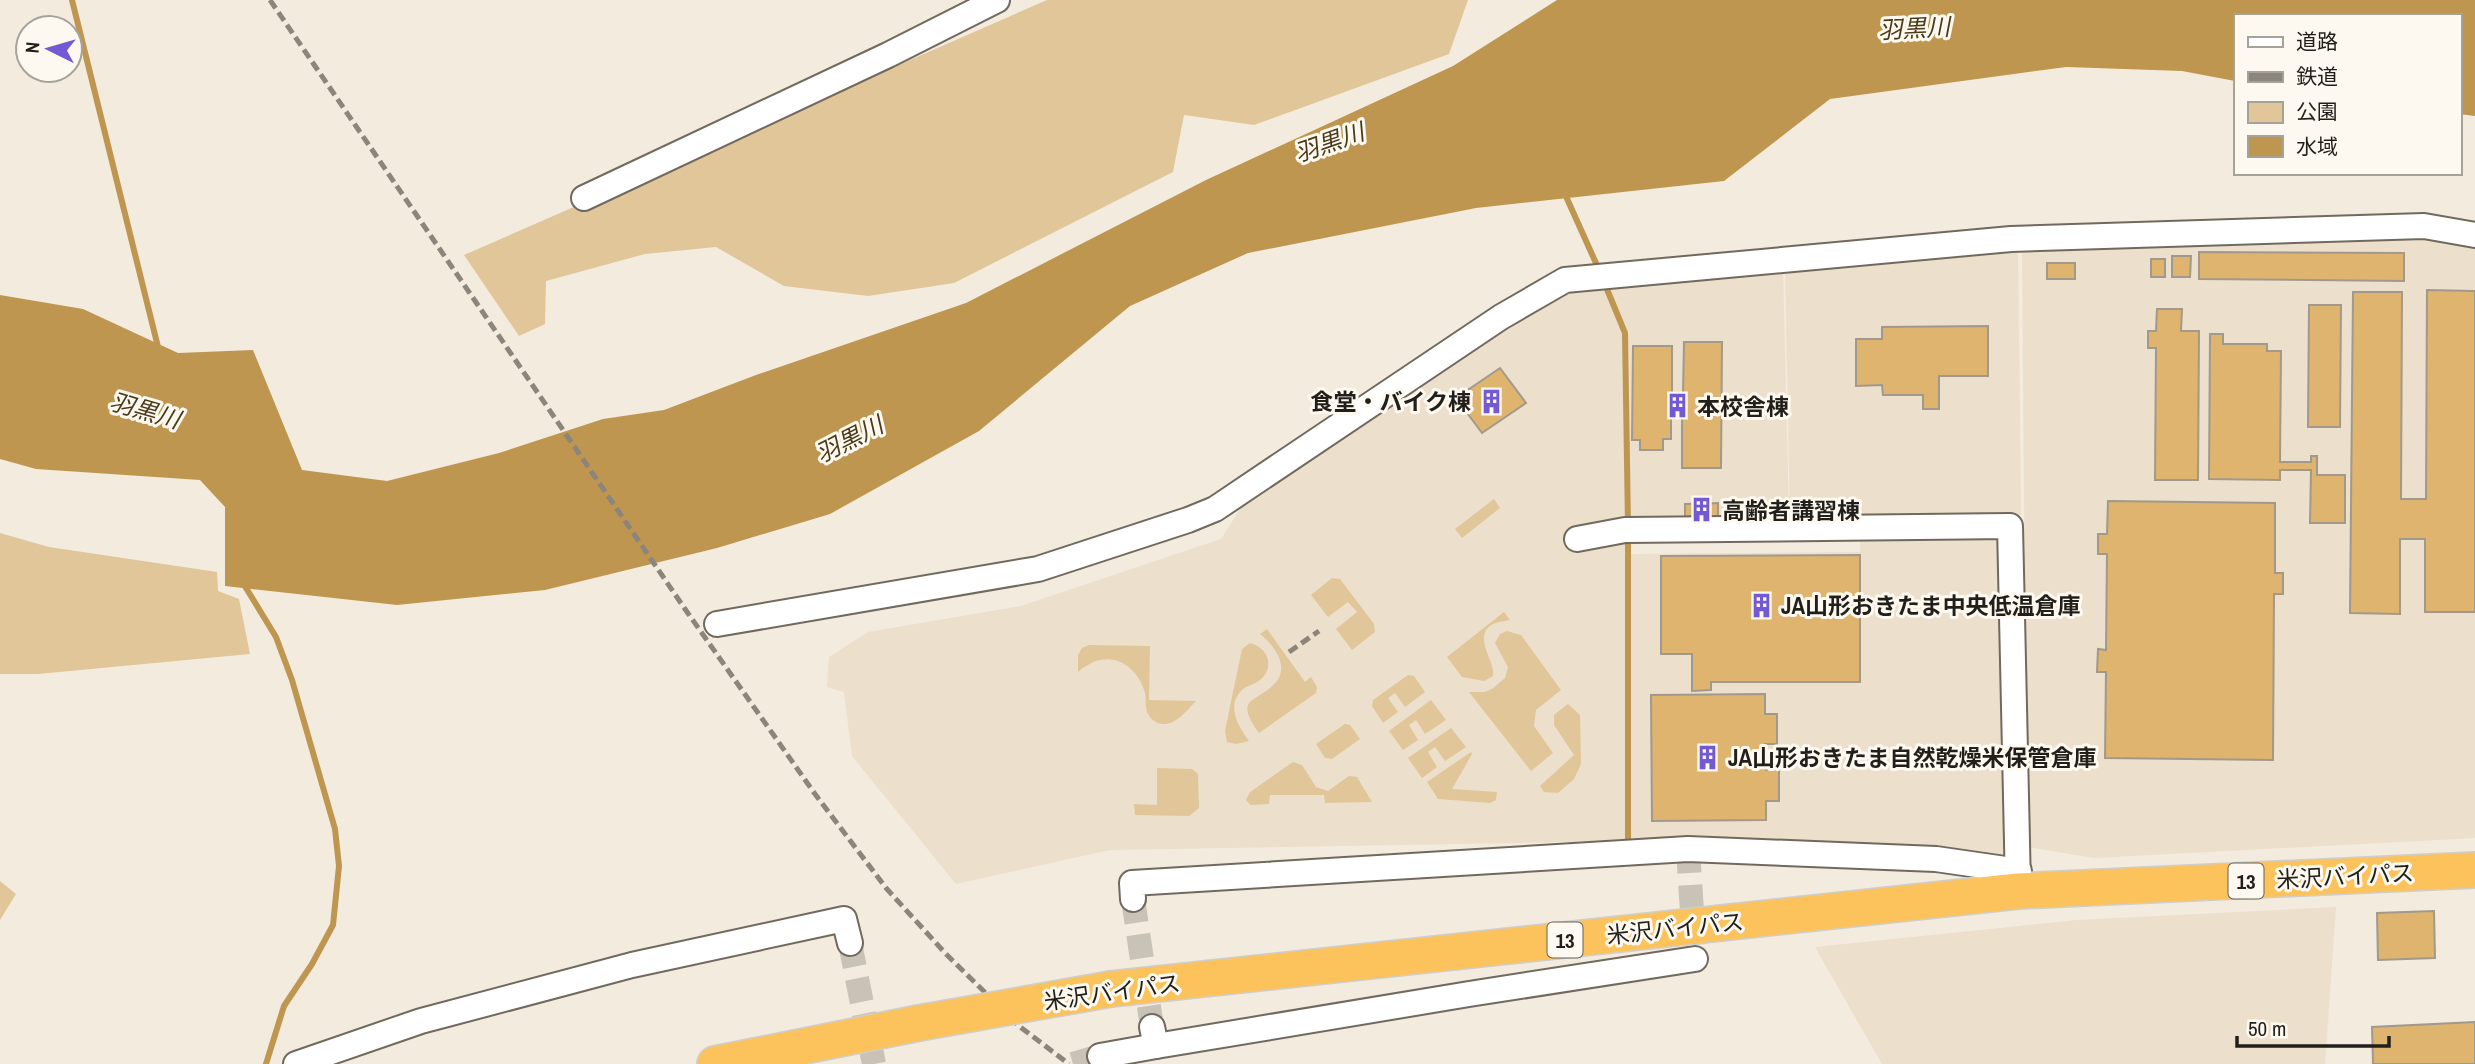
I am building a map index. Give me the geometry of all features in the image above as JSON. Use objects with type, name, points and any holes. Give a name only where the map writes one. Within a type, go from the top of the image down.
[{"type":"highway","name":"米沢バイパス","points":[[715,1064],[919,1023],[1111,989],[2018,881],[2475,870]]},
{"type":"street","points":[[584,198],[888,55],[997,0]]},
{"type":"street","points":[[717,624],[1038,569],[1188,520],[1215,509],[1500,317],[1565,280],[2011,239],[2424,226],[2475,235]]},
{"type":"street","points":[[1133,899],[1132,883],[1688,849],[1936,859],[2018,881],[2010,526],[1631,530],[1577,539]]},
{"type":"street","points":[[296,1064],[421,1021],[645,962],[844,919],[850,943]]},
{"type":"street","points":[[1100,1056],[1154,1037],[1695,959]]},
{"type":"shaded area","points":[[2427,236],[2475,245],[2475,838],[2094,858],[2027,847],[2022,248]]},
{"type":"shaded area","points":[[2018,249],[2021,515],[1790,518],[1785,266]]},
{"type":"shaded area","points":[[1783,266],[1789,518],[1625,524],[1626,841],[1110,850],[956,884],[852,756],[844,692],[827,687],[829,657],[868,632],[1021,606],[1221,539],[1248,497],[1564,286]]},
{"type":"shaded area","points":[[2007,529],[2010,857],[1631,840],[1631,554],[1860,552],[1861,532]]},
{"type":"shaded area","points":[[2336,907],[2325,1064],[1882,1064],[1815,947],[2077,920]]},
{"type":"green space","points":[[1047,0],[1468,0],[1449,54],[1254,125],[1184,115],[1173,172],[954,283],[868,296],[784,286],[716,247],[645,254],[546,281],[545,324],[519,336],[464,255]]},
{"type":"green space","points":[[1494,499],[1500,508],[1462,538],[1455,529]]},
{"type":"green space","points":[[0,533],[49,547],[217,572],[218,591],[239,599],[250,654],[38,674],[0,674]]},
{"type":"green space","points":[[1332,578],[1340,579],[1374,624],[1375,632],[1352,650],[1336,629],[1357,612],[1348,602],[1328,617],[1311,595]]},
{"type":"green space","points":[[1504,612],[1510,620],[1490,626],[1485,632],[1484,639],[1493,676],[1484,681],[1462,677],[1447,657]]},
{"type":"green space","points":[[1267,629],[1305,682],[1311,677],[1317,687],[1316,693],[1259,733],[1251,721],[1248,706],[1276,682],[1281,669],[1281,662],[1274,649],[1260,634]]},
{"type":"green space","points":[[1507,631],[1521,635],[1561,690],[1536,710],[1534,726],[1553,753],[1531,771],[1469,692],[1485,692],[1505,678],[1508,667],[1495,643],[1500,634]]},
{"type":"green space","points":[[1250,643],[1265,653],[1268,669],[1260,680],[1243,689],[1237,697],[1234,710],[1241,730],[1249,741],[1236,744],[1227,742],[1225,731],[1242,649]]},
{"type":"green space","points":[[1089,645],[1150,646],[1149,700],[1196,701],[1172,722],[1157,723],[1147,712],[1141,683],[1128,666],[1118,661],[1101,660],[1078,672],[1078,655],[1082,648]]},
{"type":"green space","points":[[1408,675],[1414,676],[1425,692],[1405,707],[1395,693],[1388,698],[1398,712],[1383,723],[1372,706],[1373,700]]},
{"type":"green space","points":[[1431,700],[1446,720],[1425,734],[1416,720],[1409,725],[1418,740],[1403,750],[1389,731]]},
{"type":"green space","points":[[1568,704],[1580,715],[1581,764],[1574,779],[1558,793],[1544,792],[1540,786],[1574,755],[1554,725],[1554,715]]},
{"type":"green space","points":[[1345,724],[1350,725],[1360,739],[1332,759],[1325,758],[1316,744]]},
{"type":"green space","points":[[1451,728],[1466,747],[1445,761],[1435,747],[1428,752],[1437,767],[1422,778],[1408,758]]},
{"type":"green space","points":[[1471,752],[1452,789],[1497,792],[1496,800],[1490,803],[1438,799],[1427,782]]},
{"type":"green space","points":[[1293,762],[1302,765],[1316,787],[1328,791],[1349,776],[1357,777],[1372,802],[1325,803],[1324,795],[1270,795],[1269,804],[1251,805],[1246,800],[1250,792]]},
{"type":"green space","points":[[1157,768],[1192,769],[1198,774],[1199,808],[1189,816],[1135,815],[1134,804],[1157,805]]},
{"type":"green space","points":[[0,881],[16,894],[0,920]]},
{"type":"water","name":"羽黒川","points":[[1557,0],[2475,0],[2475,116],[2461,114],[2461,14],[2234,14],[2234,81],[2182,71],[2066,67],[1830,99],[1724,181],[1476,208],[1248,253],[1130,306],[979,431],[830,514],[717,548],[545,590],[397,605],[225,586],[225,507],[200,480],[36,469],[0,459],[0,295],[83,309],[178,353],[253,350],[302,470],[387,481],[499,453],[603,419],[664,410],[756,375],[966,303],[1206,180],[1453,66]]},
{"type":"building","points":[[2199,252],[2404,253],[2404,281],[2199,279]]},
{"type":"building","points":[[2172,256],[2191,256],[2190,277],[2172,277]]},
{"type":"building","points":[[2151,259],[2165,259],[2165,277],[2151,277]]},
{"type":"building","points":[[2047,263],[2075,263],[2075,279],[2047,279]]},
{"type":"building","points":[[2427,290],[2475,291],[2475,612],[2425,612],[2425,539],[2400,539],[2400,614],[2350,613],[2353,292],[2402,292],[2401,499],[2426,499]]},
{"type":"building","points":[[2309,305],[2341,305],[2340,427],[2308,427]]},
{"type":"building","points":[[2157,309],[2182,309],[2181,331],[2199,331],[2198,480],[2155,480],[2156,348],[2148,348],[2148,331],[2156,331]]},
{"type":"building","points":[[1988,326],[1988,376],[1939,376],[1939,409],[1923,409],[1923,395],[1883,395],[1882,385],[1856,386],[1856,339],[1882,339],[1882,327]]},
{"type":"building","points":[[2210,334],[2223,334],[2223,344],[2267,344],[2267,351],[2281,351],[2280,462],[2311,462],[2311,456],[2317,456],[2317,475],[2345,475],[2345,523],[2310,523],[2311,470],[2280,470],[2280,480],[2209,479]]},
{"type":"building","name":"本校舎棟","points":[[1684,342],[1722,342],[1721,468],[1682,468],[1682,418],[1671,418],[1671,439],[1663,439],[1663,450],[1640,450],[1640,440],[1632,440],[1633,346],[1672,346],[1672,394],[1683,394]]},
{"type":"building","name":"食堂・バイク棟","points":[[1500,368],[1526,403],[1482,433],[1456,398]]},
{"type":"building","points":[[2108,501],[2275,503],[2275,573],[2283,573],[2283,594],[2274,594],[2273,760],[2105,758],[2106,672],[2097,672],[2098,649],[2106,650],[2107,554],[2098,554],[2098,534],[2107,534]]},
{"type":"building","name":"高齢者講習棟","points":[[1718,503],[1718,516],[1685,517],[1685,504]]},
{"type":"building","name":"JA山形おきたま中央低温倉庫","points":[[1860,555],[1860,682],[1711,682],[1711,690],[1692,691],[1692,654],[1661,654],[1661,556]]},
{"type":"building","name":"JA山形おきたま自然乾燥米保管倉庫","points":[[1765,694],[1765,714],[1777,714],[1777,744],[1765,744],[1766,770],[1779,770],[1779,801],[1766,801],[1766,820],[1652,821],[1651,695]]},
{"type":"building","points":[[2434,911],[2435,958],[2378,960],[2377,913]]},
{"type":"building","points":[[2475,1022],[2475,1064],[2373,1064],[2372,1027]]},
{"type":"waterway","points":[[72,0],[159,351]]},
{"type":"waterway","points":[[1564,192],[1600,272]]},
{"type":"waterway","points":[[1604,282],[1625,333],[1628,526]]},
{"type":"waterway","points":[[1628,536],[1628,846]]},
{"type":"waterway","points":[[243,583],[276,637],[292,680],[335,829],[339,866],[333,925],[312,964],[284,1006],[266,1064]]},
{"type":"tunnel","points":[[1688,849],[1695,959]]},
{"type":"tunnel","points":[[1133,899],[1152,1027]]},
{"type":"tunnel","points":[[850,943],[874,1064]]},
{"type":"tunnel","points":[[1073,1064],[1100,1056]]},
{"type":"railway","points":[[270,0],[685,609],[815,794],[886,888],[946,954],[1019,1026],[1069,1064]]},
{"type":"railway","points":[[1289,652],[1319,631]]},
{"type":"place","name":"食堂・バイク棟","points":[[1491,401]]},
{"type":"place","name":"本校舎棟","points":[[1677,406]]},
{"type":"place","name":"高齢者講習棟","points":[[1702,510]]},
{"type":"place","name":"JA山形おきたま中央低温倉庫","points":[[1761,605]]},
{"type":"place","name":"JA山形おきたま自然乾燥米保管倉庫","points":[[1708,757]]}]
